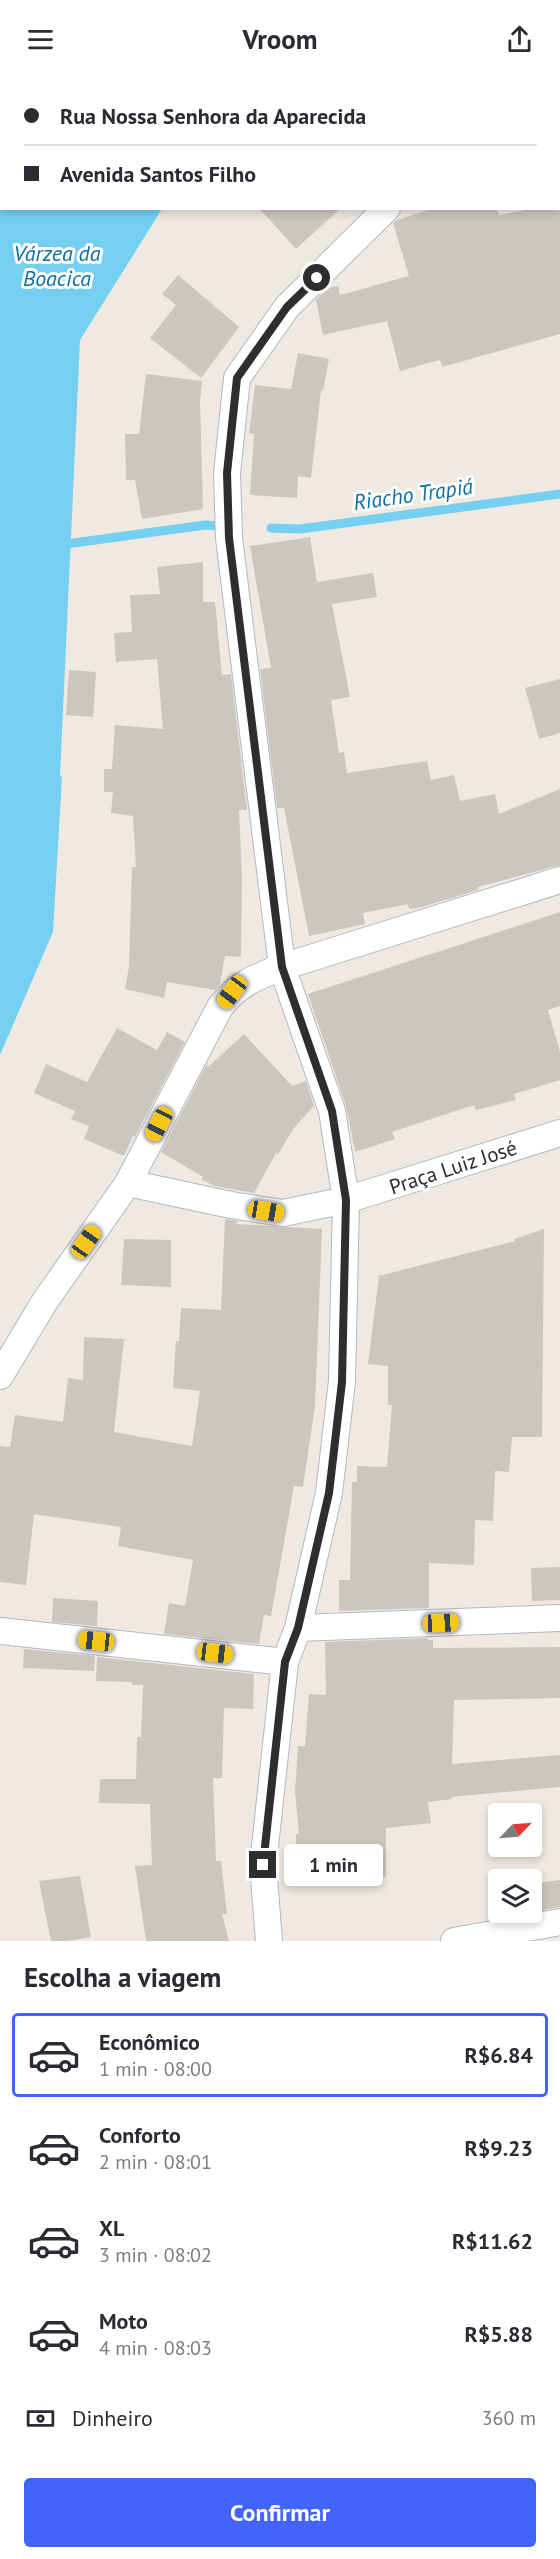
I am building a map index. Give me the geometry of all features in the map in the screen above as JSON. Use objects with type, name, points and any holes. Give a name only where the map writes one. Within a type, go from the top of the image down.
[{"type":"street","points":[[269,1941],[263,1865],[285,1662],[298,1628],[329,1493],[342,1382],[346,1200],[332,1111],[282,967],[229,538],[227,473],[237,378],[287,307],[385,210]]},
{"type":"street","points":[[0,1376],[45,1301],[128,1183],[220,1007],[232,992],[254,978],[282,967],[560,880]]},
{"type":"street","name":"Praça Luiz José","points":[[128,1183],[231,1205],[283,1213],[346,1200],[560,1132]]},
{"type":"street","points":[[298,1628],[560,1618]]},
{"type":"street","points":[[0,1631],[285,1662]]},
{"type":"street","points":[[454,1941],[529,1935],[560,1922]]},
{"type":"water","name":"Várzea da Boacica","points":[[0,210],[161,210],[80,340],[60,776],[62,777],[53,932],[0,1055]]},
{"type":"building","points":[[261,210],[339,210],[296,249]]},
{"type":"building","points":[[429,210],[497,210],[499,215],[525,210],[560,210],[560,334],[442,367],[440,360],[400,371],[387,321],[323,335],[316,300],[328,288],[338,286],[340,295],[409,276],[393,223]]},
{"type":"building","points":[[178,275],[239,327],[201,378],[150,338],[176,305],[162,294]]},
{"type":"building","points":[[298,353],[329,359],[323,391],[321,390],[311,478],[298,476],[297,498],[250,495],[254,434],[249,433],[255,385],[291,389]]},
{"type":"building","points":[[146,374],[202,381],[200,401],[203,509],[142,519],[135,480],[126,480],[125,434],[139,434]]},
{"type":"building","points":[[310,537],[317,582],[373,573],[377,597],[332,604],[350,697],[331,700],[339,753],[344,752],[347,773],[427,761],[431,780],[454,775],[460,801],[495,794],[499,814],[560,789],[560,865],[478,887],[478,890],[422,907],[409,909],[408,904],[363,913],[365,924],[309,936],[284,808],[277,808],[260,669],[271,668],[250,546]]},
{"type":"building","points":[[203,562],[203,602],[215,602],[222,675],[231,674],[247,810],[239,810],[242,878],[241,957],[225,956],[220,984],[215,990],[167,982],[164,998],[125,989],[129,967],[132,867],[136,867],[133,816],[111,813],[113,792],[104,792],[104,769],[112,769],[115,725],[163,729],[157,659],[116,662],[114,633],[132,632],[130,595],[160,594],[157,567]]},
{"type":"building","points":[[69,670],[96,672],[93,717],[66,715]]},
{"type":"building","points":[[560,679],[560,733],[539,739],[525,688]]},
{"type":"building","points":[[560,912],[560,1006],[548,1010],[560,1052],[560,1080],[514,1094],[516,1100],[476,1110],[474,1105],[392,1132],[395,1139],[355,1152],[346,1106],[308,994]]},
{"type":"building","points":[[117,1028],[157,1050],[167,1032],[185,1042],[124,1156],[84,1139],[89,1126],[71,1119],[75,1111],[34,1093],[46,1064],[87,1082]]},
{"type":"building","points":[[244,1034],[292,1086],[306,1081],[314,1106],[294,1128],[278,1154],[276,1153],[254,1193],[214,1186],[161,1152],[208,1062],[207,1068]]},
{"type":"building","points":[[225,1219],[238,1221],[236,1224],[322,1229],[315,1406],[303,1487],[294,1486],[271,1616],[264,1615],[259,1644],[164,1634],[169,1603],[185,1606],[193,1560],[118,1546],[121,1527],[34,1514],[26,1585],[0,1582],[0,1446],[10,1447],[15,1415],[63,1422],[68,1378],[83,1380],[84,1337],[124,1339],[114,1432],[192,1446],[200,1391],[173,1388],[176,1341],[179,1341],[181,1308],[221,1310]]},
{"type":"building","points":[[544,1229],[542,1437],[512,1437],[509,1472],[495,1471],[493,1521],[475,1520],[474,1565],[429,1563],[429,1608],[339,1611],[339,1580],[350,1580],[352,1482],[357,1482],[357,1466],[387,1467],[392,1405],[388,1405],[388,1366],[368,1364],[379,1276],[515,1241],[514,1239]]},
{"type":"building","points":[[124,1239],[171,1240],[171,1287],[121,1285]]},
{"type":"building","points":[[560,1567],[560,1600],[532,1601],[531,1568]]},
{"type":"building","points":[[53,1598],[98,1601],[97,1626],[52,1622]]},
{"type":"building","points":[[428,1638],[428,1640],[433,1640],[433,1648],[560,1647],[560,1698],[454,1700],[452,1764],[560,1755],[560,1787],[451,1797],[452,1799],[428,1802],[431,1823],[386,1828],[386,1877],[296,1876],[296,1834],[299,1834],[295,1792],[298,1746],[305,1746],[309,1694],[326,1695],[325,1642]]},
{"type":"building","points":[[24,1649],[95,1656],[94,1671],[23,1668]]},
{"type":"building","points":[[97,1657],[254,1674],[253,1709],[224,1708],[222,1778],[213,1778],[216,1861],[221,1861],[227,1914],[222,1914],[229,1941],[146,1941],[135,1866],[152,1865],[150,1804],[99,1803],[100,1779],[136,1779],[137,1737],[141,1737],[143,1685],[132,1685],[132,1682],[96,1681]]},
{"type":"building","points":[[80,1876],[91,1937],[51,1941],[39,1881]]},
{"type":"building","points":[[560,1880],[560,1907],[542,1910],[542,1882]]},
{"type":"waterway","name":"Riacho Trapiá","points":[[271,528],[300,529],[560,494]]},
{"type":"waterway","name":"Riacho Trapiá","points":[[59,545],[205,525],[221,526]]},
{"type":"route","points":[[263,1865],[285,1662],[298,1628],[329,1493],[342,1382],[346,1200],[332,1111],[282,967],[229,538],[227,473],[237,378],[287,307],[317,278]]}]
